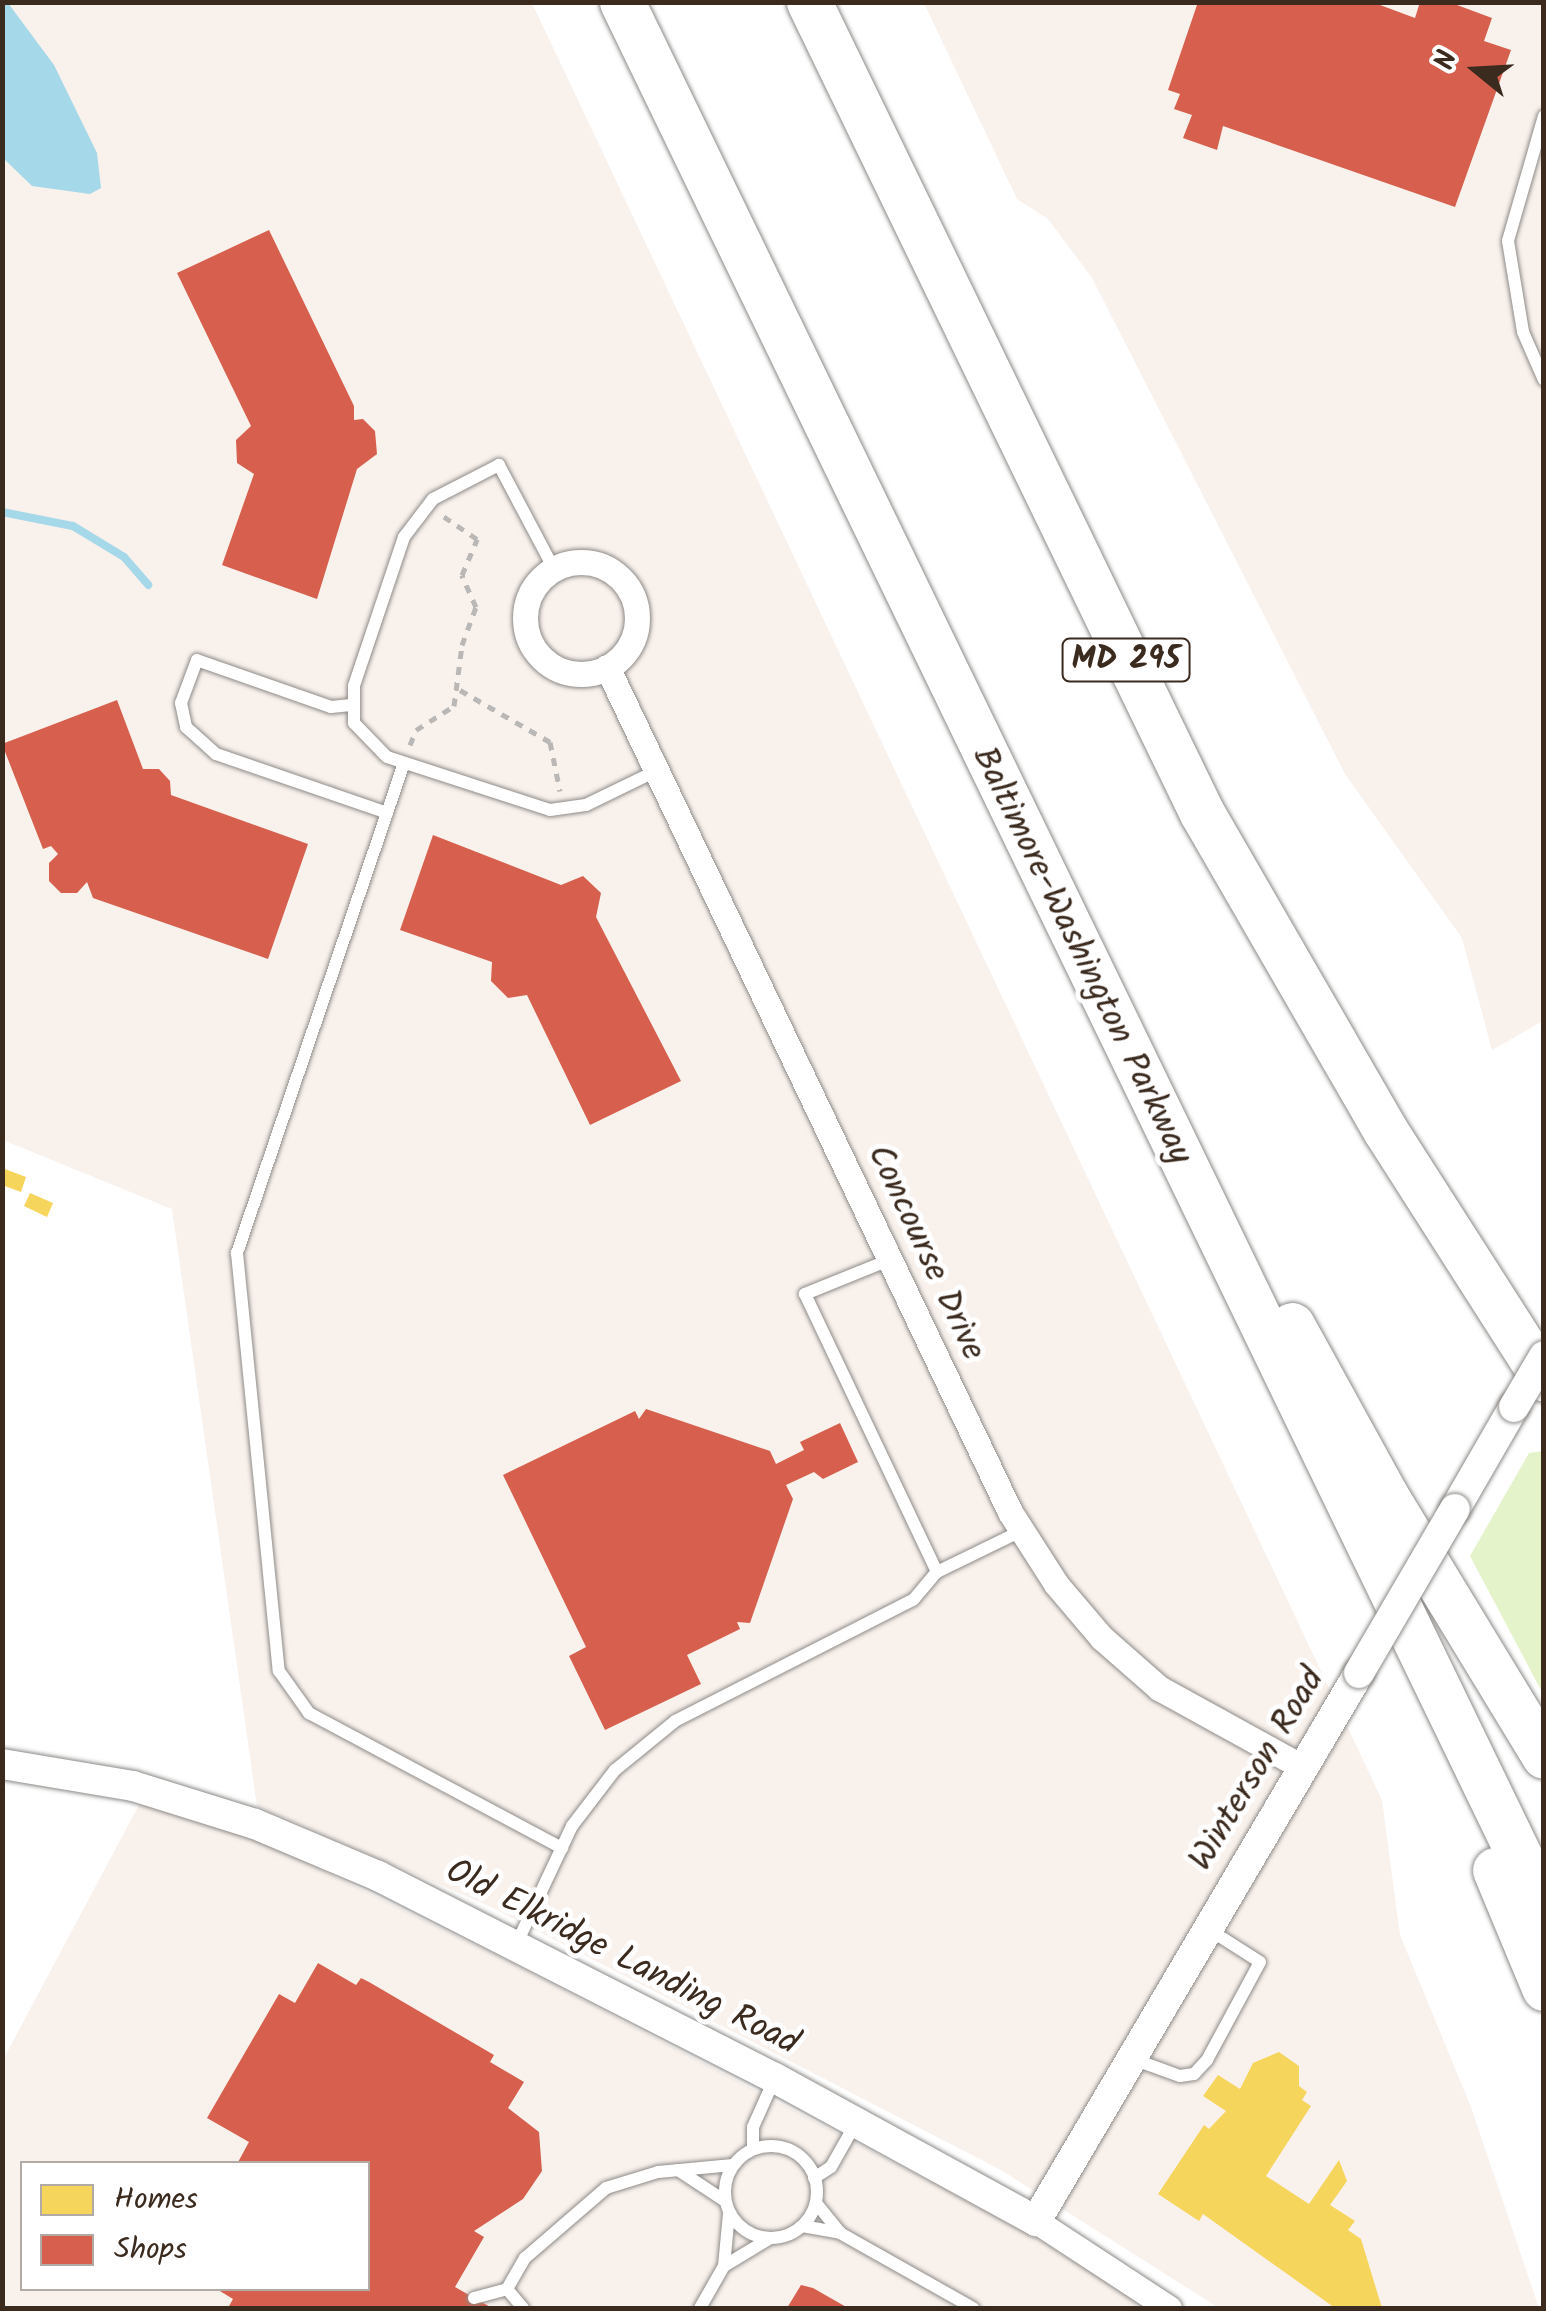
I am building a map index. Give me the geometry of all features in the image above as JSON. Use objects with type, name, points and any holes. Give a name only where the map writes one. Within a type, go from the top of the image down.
[{"type":"highway","name":"Baltimore-Washington Parkway","points":[[622,2],[1024,842],[1544,1908]]},
{"type":"highway","name":"MD 295","points":[[809,2],[1202,813],[1375,1114],[1492,1291],[1529,1393]]},
{"type":"highway","points":[[794,361],[872,472],[1259,1264],[1386,1496],[1544,1756]]},
{"type":"highway","points":[[1024,842],[1080,1006],[1476,1825],[1544,1988]]},
{"type":"highway","points":[[1492,1291],[1544,1355]]},
{"type":"street","points":[[578,562],[603,566],[630,592],[636,615],[632,640],[607,667],[583,674],[559,670],[532,644],[526,608],[536,585],[554,569],[578,562]]},
{"type":"street","name":"Concourse Drive","points":[[607,667],[1021,1530],[1102,1638],[1159,1688],[1302,1767]]},
{"type":"street","name":"Winterson Road","points":[[1036,2221],[1455,1509],[1529,1393],[1544,1355]]},
{"type":"street","name":"Old Elkridge Landing Road","points":[[2,1764],[76,1772],[256,1824],[516,1944],[856,2121],[1036,2221],[1169,2308]]},
{"type":"lane","points":[[1544,116],[1508,241],[1523,332],[1544,380]]},
{"type":"lane","points":[[554,569],[499,465],[433,499],[404,537],[351,705],[366,740],[404,763],[550,810],[586,805],[656,771]]},
{"type":"lane","points":[[351,705],[331,706],[197,660],[181,703],[186,727],[216,754],[386,813]]},
{"type":"lane","points":[[404,763],[236,1253],[279,1671],[309,1712],[562,1848]]},
{"type":"lane","points":[[889,1260],[804,1294],[936,1572]]},
{"type":"lane","points":[[516,1944],[562,1848],[615,1770],[675,1721],[914,1599],[936,1572],[1021,1530]]},
{"type":"lane","points":[[1132,2058],[1180,2076],[1194,2074],[1260,1962],[1208,1928]]},
{"type":"lane","points":[[753,2150],[753,2126],[775,2078]]},
{"type":"lane","points":[[814,2178],[831,2167],[856,2121]]},
{"type":"lane","points":[[474,2298],[507,2289],[525,2258],[606,2188],[678,2170],[733,2165],[753,2150],[790,2150],[814,2178],[816,2203],[840,2233]]},
{"type":"lane","points":[[700,2308],[724,2266],[733,2165]]},
{"type":"lane","points":[[678,2170],[727,2207],[746,2232],[770,2238]]},
{"type":"lane","points":[[802,2226],[816,2203]]},
{"type":"lane","points":[[724,2266],[770,2238],[802,2226],[840,2233],[973,2308]]},
{"type":"lane","points":[[507,2289],[523,2308]]},
{"type":"path","points":[[409,746],[416,730],[446,716],[460,690],[462,645],[476,607],[463,562],[478,539],[441,514]]},
{"type":"path","points":[[460,690],[550,742],[562,777],[559,794]]},
{"type":"shaded area","points":[[2,3],[532,3],[1382,1800],[1400,1935],[1471,2107],[1539,2308],[1219,2308],[1001,2170],[489,1906],[257,1806],[172,1209],[3,1140]]},
{"type":"shaded area","points":[[924,3],[1543,3],[1543,1021],[1492,1050],[1462,938],[1345,774],[1092,278],[1048,219],[1017,199]]},
{"type":"shaded area","points":[[140,1803],[258,1839],[512,1963],[1030,2234],[1147,2308],[3,2308],[3,2060]]},
{"type":"green space","points":[[1544,1451],[1543,1694],[1470,1556],[1529,1453]]},
{"type":"water","points":[[2,3],[8,3],[54,65],[97,153],[101,188],[90,194],[32,186],[3,158]]},
{"type":"building: Homes","points":[[2,1168],[26,1177],[21,1192],[2,1185]]},
{"type":"building: Homes","points":[[30,1193],[53,1203],[47,1217],[24,1206]]},
{"type":"building: Homes","points":[[1279,2052],[1299,2066],[1299,2086],[1307,2092],[1302,2100],[1311,2106],[1266,2176],[1309,2204],[1339,2160],[1347,2181],[1330,2205],[1355,2221],[1348,2230],[1361,2239],[1382,2308],[1335,2308],[1203,2214],[1199,2221],[1158,2194],[1204,2125],[1209,2129],[1226,2111],[1203,2096],[1218,2075],[1240,2089],[1253,2063]]},
{"type":"building: Shops","points":[[1198,2],[1372,2],[1415,18],[1420,2],[1449,2],[1492,18],[1484,41],[1511,50],[1455,207],[1223,126],[1217,150],[1183,138],[1192,115],[1174,109],[1180,94],[1168,90]]},
{"type":"building: Shops","points":[[269,230],[354,406],[354,420],[363,419],[375,431],[377,454],[357,469],[317,599],[222,565],[254,474],[237,463],[236,440],[251,426],[177,273]]},
{"type":"building: Shops","points":[[117,700],[143,769],[159,769],[170,781],[171,795],[308,844],[268,959],[93,898],[87,882],[77,893],[61,893],[49,881],[49,863],[58,854],[51,846],[43,849],[2,744]]},
{"type":"building: Shops","points":[[433,835],[561,885],[583,876],[601,893],[596,917],[681,1081],[590,1125],[527,995],[508,998],[491,981],[492,962],[400,930]]},
{"type":"building: Shops","points":[[646,1409],[770,1451],[776,1464],[804,1450],[800,1442],[840,1423],[858,1462],[823,1479],[814,1472],[786,1485],[793,1499],[750,1623],[737,1622],[740,1629],[687,1655],[701,1684],[605,1730],[569,1656],[586,1647],[503,1475],[635,1411],[639,1419]]},
{"type":"building: Shops","points":[[318,1963],[356,1985],[361,1978],[369,1982],[494,2055],[490,2062],[524,2082],[508,2108],[539,2132],[542,2171],[523,2199],[474,2231],[484,2237],[455,2287],[492,2308],[228,2308],[233,2299],[220,2291],[370,2291],[370,2161],[239,2161],[249,2142],[207,2118],[279,1994],[295,2003]]},
{"type":"building: Shops","points":[[801,2285],[813,2288],[848,2308],[787,2308]]},
{"type":"waterway","points":[[2,512],[73,526],[124,557],[148,585]]}]
